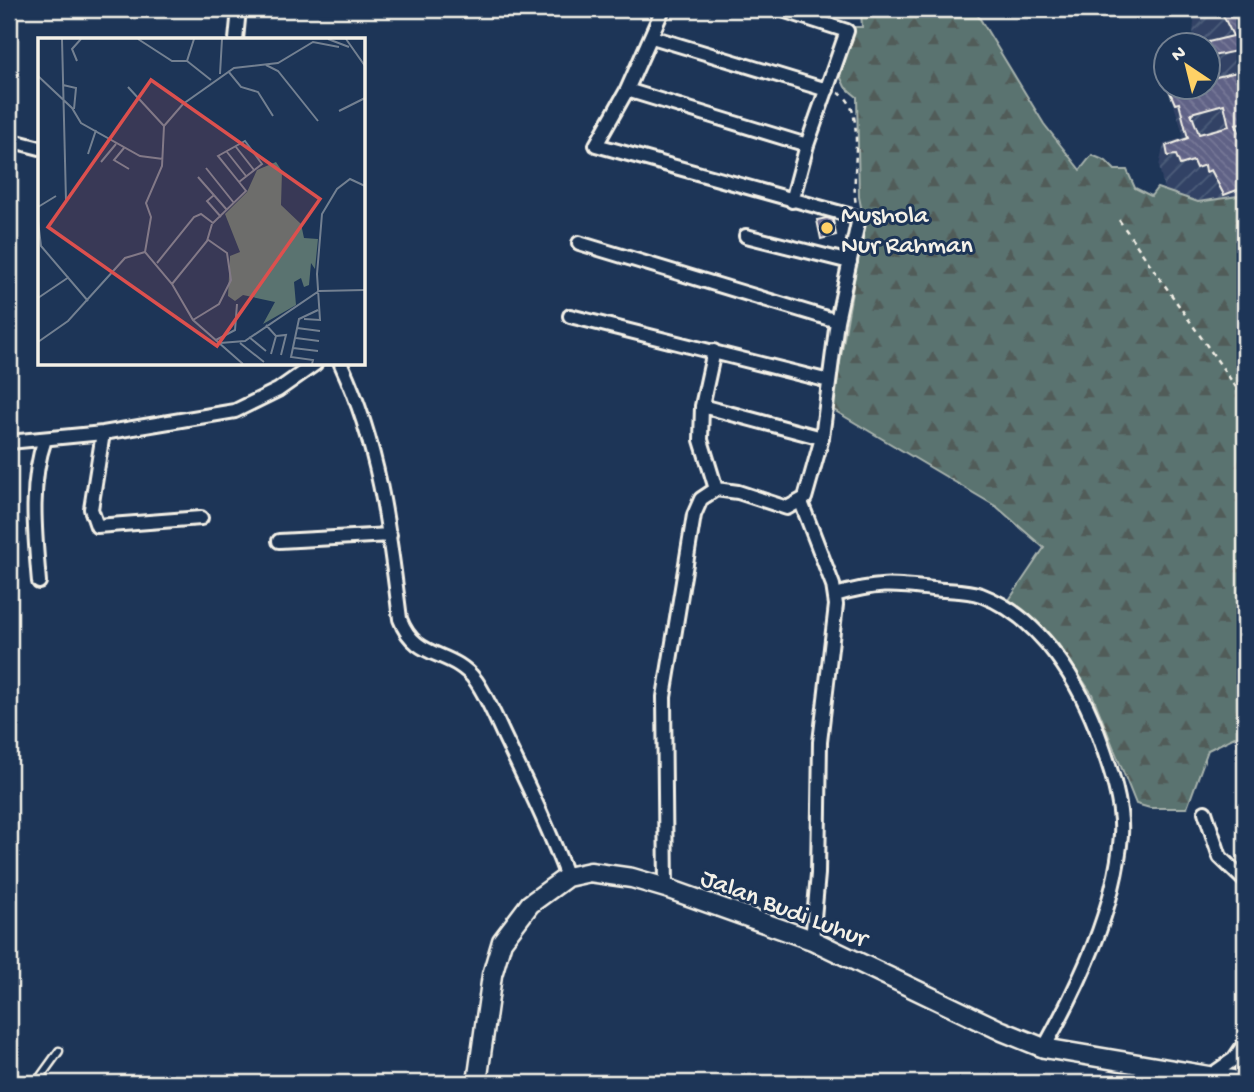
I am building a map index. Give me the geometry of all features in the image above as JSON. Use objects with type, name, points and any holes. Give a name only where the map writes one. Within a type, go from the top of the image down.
[{"type":"main road","name":"Jalan Budi Luhur","points":[[567,877],[590,872],[632,878],[812,940],[1044,1048],[1207,1078],[1241,1079]]},
{"type":"main road","points":[[477,1083],[492,975],[502,941],[530,904],[567,877]]},
{"type":"street","points":[[236,38],[239,9]]},
{"type":"street","points":[[663,9],[627,90],[596,145],[859,218],[837,321],[822,438],[808,491],[800,502],[787,508],[738,492],[716,489],[701,499],[689,530],[664,697],[666,888]]},
{"type":"street","points":[[779,9],[848,31],[807,145],[792,201]]},
{"type":"street","points":[[652,37],[827,90]]},
{"type":"street","points":[[627,90],[807,145]]},
{"type":"street","points":[[9,140],[38,147]]},
{"type":"street","points":[[746,236],[850,262]]},
{"type":"street","points":[[579,243],[837,321]]},
{"type":"street","points":[[570,316],[829,381]]},
{"type":"street","points":[[714,351],[702,406],[701,440],[716,489]]},
{"type":"street","points":[[9,442],[103,433],[235,411],[278,390],[312,366]]},
{"type":"street","points":[[342,366],[374,450],[404,631],[409,639],[434,654],[450,658],[476,682],[536,803],[567,877]]},
{"type":"street","points":[[702,406],[822,438]]},
{"type":"street","points":[[103,433],[91,509],[95,524],[110,526],[201,518]]},
{"type":"street","points":[[39,582],[35,500],[39,462],[45,439]]},
{"type":"street","points":[[800,502],[836,605],[820,742],[818,874],[812,940]]},
{"type":"street","points":[[279,541],[390,535]]},
{"type":"street","points":[[835,596],[882,583],[980,594],[1038,631],[1059,659],[1093,719],[1112,776],[1121,831],[1116,878],[1073,998],[1044,1048]]},
{"type":"street","points":[[1205,812],[1220,857],[1245,881]]},
{"type":"street","points":[[1207,1078],[1234,1059],[1245,1043]]},
{"type":"lane","points":[[36,1083],[59,1051]]},
{"type":"path","points":[[827,90],[843,94],[854,111],[856,137],[852,187],[859,218]]},
{"type":"path","points":[[1119,220],[1245,400]]},
{"type":"shaded area","points":[[1195,9],[1245,9],[1245,195],[1198,202],[1164,190],[1159,166],[1164,144],[1182,138],[1183,133],[1173,102],[1222,102],[1222,32],[1193,32]]},
{"type":"green space","points":[[877,9],[974,9],[1044,124],[1080,170],[1092,155],[1106,161],[1115,170],[1127,170],[1135,188],[1151,196],[1157,188],[1198,202],[1245,195],[1245,732],[1208,750],[1187,808],[1150,808],[1136,804],[1092,694],[1058,644],[1009,600],[1044,548],[997,507],[832,409],[864,222],[859,197],[857,97],[845,87],[840,76],[855,27],[862,27],[861,12]]},
{"type":"building","points":[[1220,9],[1233,9],[1235,13],[1242,9],[1244,63],[1236,51],[1222,54],[1222,39],[1233,36]]},
{"type":"building","points":[[1245,70],[1245,122],[1236,124],[1245,145],[1245,187],[1224,195],[1211,170],[1206,172],[1205,165],[1196,168],[1193,161],[1180,165],[1176,155],[1168,156],[1166,146],[1188,138],[1179,103],[1174,102],[1222,102],[1222,76]],"holes":[[[1224,104],[1229,126],[1199,134],[1191,113]]]},
{"type":"building","name":"Mushola Nur Rahman","points":[[817,220],[833,220],[836,235],[821,239]]},
{"type":"place","name":"Mushola Nur Rahman","points":[[827,228]]}]
